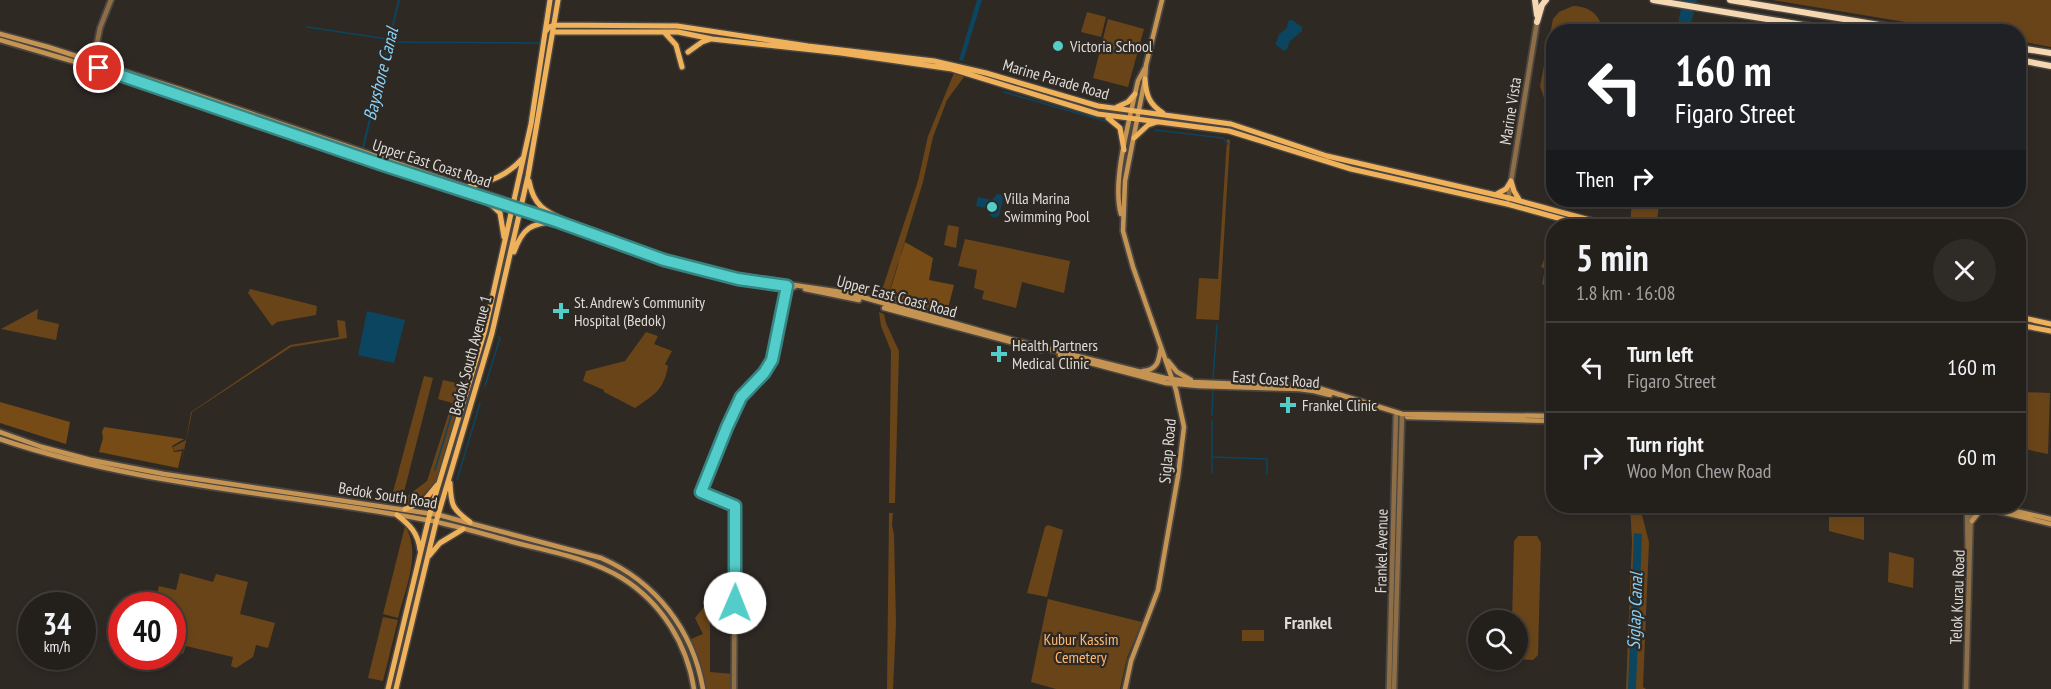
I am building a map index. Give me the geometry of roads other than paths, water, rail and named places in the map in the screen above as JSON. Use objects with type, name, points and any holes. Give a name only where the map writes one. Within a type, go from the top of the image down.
[{"type":"highway","points":[[1535,0],[1537,22]]},
{"type":"highway","points":[[1537,22],[1542,5],[1546,0]]},
{"type":"highway","points":[[1653,0],[1796,24]]},
{"type":"highway","points":[[1730,0],[1873,24]]},
{"type":"highway","points":[[2026,49],[2051,53]]},
{"type":"highway","points":[[2026,61],[2051,66]]},
{"type":"main road","name":"Bedok South Avenue 1","points":[[388,689],[430,513],[485,330],[524,157],[550,0]]},
{"type":"main road","name":"Bedok South Avenue 1","points":[[396,689],[436,522],[492,333],[528,177],[558,0]]},
{"type":"main road","name":"Siglap Road","points":[[1135,111],[1145,79],[1146,65],[1162,0]]},
{"type":"main road","points":[[546,31],[554,25]]},
{"type":"main road","name":"Marine Parade Road","points":[[554,25],[677,26],[808,46],[923,59],[986,73],[1092,105],[1236,126],[1327,156],[1495,195],[1508,201],[1520,201],[1586,219]]},
{"type":"main road","name":"Marine Parade Road","points":[[553,32],[663,32],[952,69],[1104,115],[1229,131],[1351,169],[1508,201],[1565,219]]},
{"type":"main road","points":[[663,32],[676,45],[682,67]]},
{"type":"main road","name":"Upper East Coast Road","points":[[0,34],[468,187],[513,206]]},
{"type":"main road","points":[[688,52],[702,42],[712,39]]},
{"type":"main road","name":"Upper East Coast Road","points":[[0,40],[93,64],[485,199],[570,223],[629,246],[689,265],[747,278],[848,293],[1068,356]]},
{"type":"main road","name":"Siglap Road","points":[[1125,689],[1131,662],[1158,590],[1184,427],[1182,409],[1133,267],[1123,231],[1125,181],[1134,138],[1135,94],[1138,81],[1146,65]]},
{"type":"main road","points":[[1145,79],[1148,98],[1155,108],[1166,114]]},
{"type":"main road","points":[[1112,109],[1128,102],[1135,94]]},
{"type":"main road","points":[[1104,115],[1120,128],[1124,150]]},
{"type":"main road","name":"Siglap Road","points":[[1122,218],[1117,201],[1118,180],[1134,118]]},
{"type":"main road","points":[[1134,138],[1148,125],[1159,121]]},
{"type":"main road","points":[[468,187],[501,177],[524,157]]},
{"type":"main road","points":[[528,177],[531,192],[537,203],[552,215],[570,223]]},
{"type":"main road","points":[[1495,195],[1506,189],[1511,182]]},
{"type":"main road","points":[[1511,182],[1520,201]]},
{"type":"main road","points":[[485,199],[500,213],[505,242]]},
{"type":"main road","name":"Upper East Coast Road","points":[[521,208],[629,249],[688,268],[738,279],[787,284]]},
{"type":"main road","points":[[506,273],[524,231],[536,224],[556,221]]},
{"type":"main road","points":[[2026,319],[2051,324]]},
{"type":"main road","points":[[2026,327],[2051,332]]},
{"type":"main road","points":[[1138,372],[1154,368],[1159,361],[1161,346]]},
{"type":"main road","name":"East Coast Road","points":[[1068,356],[1173,382],[1315,387],[1396,415]]},
{"type":"main road","name":"East Coast Road","points":[[1068,356],[1173,382],[1314,391],[1396,415],[1546,416]]},
{"type":"main road","points":[[1165,357],[1177,372],[1193,382]]},
{"type":"main road","name":"East Coast Road","points":[[1402,415],[1546,421]]},
{"type":"main road","name":"Bedok South Road","points":[[0,432],[42,447],[164,477],[436,522],[588,563],[614,573],[633,585],[657,607],[679,639],[690,667],[694,689]]},
{"type":"main road","name":"Bedok South Road","points":[[0,439],[94,467],[430,513],[591,555],[619,567],[638,579],[664,603],[686,635],[698,665],[703,689]]},
{"type":"main road","points":[[449,479],[454,509],[470,522]]},
{"type":"main road","points":[[405,509],[423,502],[440,482]]},
{"type":"main road","points":[[1970,525],[1978,513]]},
{"type":"main road","points":[[2013,513],[2051,524]]},
{"type":"main road","points":[[2022,513],[2051,519]]},
{"type":"main road","points":[[397,515],[406,521],[416,535],[420,557]]},
{"type":"main road","points":[[428,557],[440,543],[463,529]]},
{"type":"street","points":[[93,64],[99,30],[108,2]]},
{"type":"street","name":"Marine Vista","points":[[1508,201],[1537,22]]},
{"type":"street","points":[[734,689],[735,506],[701,492],[741,397],[764,373],[772,360],[787,284]]},
{"type":"street","name":"Frankel Avenue","points":[[1389,689],[1396,415]]},
{"type":"street","name":"Frankel Avenue","points":[[1394,689],[1402,415]]},
{"type":"street","name":"Telok Kurau Road","points":[[1965,689],[1969,513]]},
{"type":"water","name":"Bayshore Canal","points":[[398,0],[400,0],[364,148],[362,147]]},
{"type":"water","points":[[977,0],[982,0],[963,61],[959,60]]},
{"type":"water","points":[[1683,0],[1697,0],[1691,24],[1678,24]]},
{"type":"water","points":[[1292,20],[1302,27],[1302,31],[1290,41],[1284,51],[1275,44],[1279,34],[1287,28],[1288,21]]},
{"type":"water","name":"Villa Marina Swimming Pool","points":[[997,194],[1002,195],[1003,200],[999,216],[994,218],[990,215],[990,209],[976,206],[978,197],[992,200]]},
{"type":"water","points":[[367,311],[405,320],[394,363],[358,355]]},
{"type":"water","name":"Siglap Canal","points":[[1634,533],[1642,534],[1636,689],[1628,689]]},
{"type":"waterway","name":"Bayshore Canal","points":[[307,27],[387,39],[389,42],[541,43]]},
{"type":"waterway","points":[[1004,92],[1105,121]]},
{"type":"waterway","points":[[1155,130],[1223,138],[1228,144]]},
{"type":"waterway","points":[[1213,378],[1217,325]]},
{"type":"waterway","points":[[435,470],[476,332]]},
{"type":"waterway","points":[[485,386],[500,338],[498,337]]},
{"type":"waterway","points":[[1212,415],[1213,390]]},
{"type":"waterway","points":[[457,480],[480,403]]},
{"type":"waterway","points":[[1212,420],[1212,473]]},
{"type":"waterway","points":[[1213,457],[1267,459],[1267,474]]},
{"type":"place","name":"Victoria School","points":[[1058,46]]},
{"type":"place","name":"Villa Marina Swimming Pool","points":[[992,207]]},
{"type":"place","name":"St. Andrew's Community Hospital (Bedok)","points":[[561,311]]},
{"type":"place","name":"Health Partners Medical Clinic","points":[[999,354]]},
{"type":"place","name":"Frankel Clinic","points":[[1288,405]]},
{"type":"district","name":"Frankel","points":[[1308,623]]},
{"type":"park label","name":"Kubur Kassim Cemetery","points":[[1081,648]]}]
